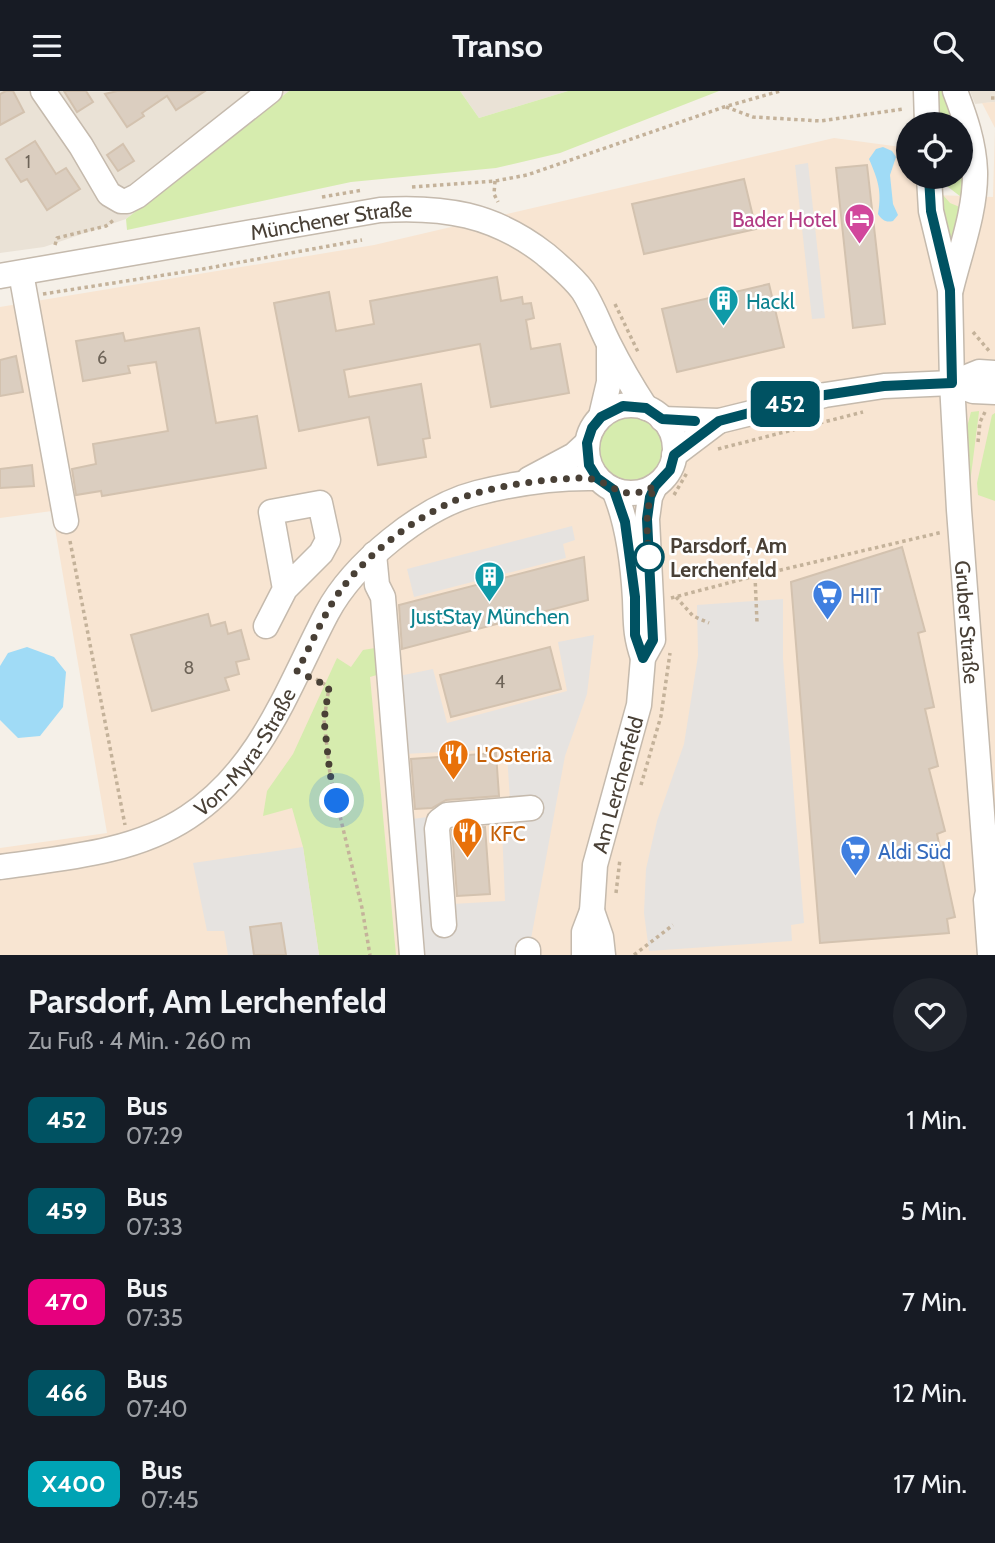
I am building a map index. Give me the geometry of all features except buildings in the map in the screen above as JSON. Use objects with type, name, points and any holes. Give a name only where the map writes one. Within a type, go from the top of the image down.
[{"type":"street","points":[[43,91],[108,194],[121,201],[127,201],[137,195],[270,91]]},
{"type":"street","points":[[926,91],[927,112]]},
{"type":"street","name":"Gruber Straße","points":[[950,290],[971,209],[975,173],[972,142],[955,91]]},
{"type":"street","name":"Gruber Straße","points":[[930,189],[931,211],[950,290],[952,383],[988,893],[986,900],[990,955]]},
{"type":"street","name":"Münchener Straße","points":[[10,274],[356,214],[408,208],[466,214],[500,225],[551,259],[581,289],[609,344],[654,414]]},
{"type":"street","points":[[10,274],[66,521]]},
{"type":"street","name":"Münchener Straße","points":[[601,417],[609,382],[609,344]]},
{"type":"street","points":[[587,443],[592,428],[601,417],[623,406],[654,414],[719,421],[825,395],[884,386],[952,383],[979,372],[995,373]]},
{"type":"street","points":[[952,383],[973,391],[995,392]]},
{"type":"street","points":[[654,414],[673,439],[683,460],[719,421]]},
{"type":"street","name":"Am Lerchenfeld","points":[[584,955],[584,932],[592,911],[595,865],[639,705],[643,658],[635,635],[635,597],[625,522],[606,484],[587,458],[587,443]]},
{"type":"street","name":"Von-Myra-Straße","points":[[526,482],[574,455],[587,443]]},
{"type":"street","name":"Am Lerchenfeld","points":[[643,658],[653,640],[647,519],[650,497],[661,495],[666,476],[683,460]]},
{"type":"street","name":"Von-Myra-Straße","points":[[0,867],[68,857],[128,844],[162,832],[190,817],[242,768],[272,726],[297,671],[342,588],[374,554],[431,513],[475,493],[526,482],[606,484]]},
{"type":"street","points":[[606,484],[635,493],[661,495]]},
{"type":"street","points":[[374,554],[377,585],[383,597],[412,955]]},
{"type":"street","points":[[266,625],[285,589]]},
{"type":"street","points":[[444,925],[437,829],[439,821],[447,815],[531,808]]},
{"type":"street","name":"Am Lerchenfeld","points":[[592,911],[601,936],[603,955]]},
{"type":"path","points":[[495,181],[527,175],[569,162],[724,107],[780,91]]},
{"type":"path","points":[[724,107],[753,117],[821,121],[904,109]]},
{"type":"path","points":[[53,253],[57,239],[106,226],[117,218],[121,201]]},
{"type":"path","points":[[61,291],[362,240]]},
{"type":"path","points":[[711,451],[828,419],[873,410]]},
{"type":"path","points":[[661,495],[682,485],[683,460]]},
{"type":"path","points":[[66,521],[128,844]]},
{"type":"path","points":[[669,599],[961,528]]},
{"type":"path","points":[[755,576],[757,622]]},
{"type":"path","points":[[676,597],[693,616],[709,623]]},
{"type":"path","points":[[297,671],[329,687],[324,720],[330,774],[362,908],[370,955]]},
{"type":"path","points":[[634,955],[673,925]]},
{"type":"shaded area","points":[[0,91],[289,91],[126,219],[44,247],[0,253]]},
{"type":"shaded area","points":[[460,91],[568,91],[479,118]]},
{"type":"shaded area","points":[[970,91],[995,91],[995,102],[975,104]]},
{"type":"shaded area","points":[[995,102],[995,128],[982,103]]},
{"type":"shaded area","points":[[995,128],[995,955],[0,955],[0,848],[107,833],[52,511],[0,518],[0,307],[374,245],[834,138],[896,146],[896,189],[931,189],[935,195],[993,197]]},
{"type":"shaded area","points":[[808,163],[825,318],[812,319],[795,165]]},
{"type":"shaded area","points":[[572,526],[575,540],[563,544],[566,558],[414,597],[407,569]]},
{"type":"shaded area","points":[[783,599],[783,659],[804,923],[791,925],[792,941],[649,951],[644,913],[646,869],[657,821],[684,744],[698,656],[697,605]]},
{"type":"shaded area","points":[[594,635],[587,694],[565,756],[530,944],[521,955],[421,955],[412,819],[428,817],[434,905],[505,901],[502,828],[511,814],[507,755],[505,749],[403,754],[394,677],[433,669],[447,723],[567,691],[558,642]]},
{"type":"shaded area","points":[[303,847],[319,955],[228,955],[224,931],[207,931],[193,863]]},
{"type":"green space","points":[[289,91],[460,91],[479,118],[568,91],[719,91],[560,153],[496,168],[351,182],[127,230],[126,219]]},
{"type":"green space","points":[[933,91],[946,91],[954,112],[932,112]]},
{"type":"green space","points":[[936,189],[950,203],[967,210],[953,265]]},
{"type":"green space","points":[[951,189],[968,189],[969,203]]},
{"type":"green space","points":[[979,411],[970,483],[967,427],[971,412]]},
{"type":"green space","points":[[995,413],[995,501],[978,495],[977,483],[992,415]]},
{"type":"green space","points":[[631,415],[650,421],[660,431],[666,450],[660,469],[650,479],[631,485],[612,479],[602,469],[596,450],[602,431],[612,421]]},
{"type":"green space","points":[[375,648],[380,674],[370,677],[396,955],[319,955],[303,847],[292,808],[263,816],[267,791],[293,754],[337,658],[351,667],[363,650]]},
{"type":"water","points":[[883,147],[892,151],[896,157],[890,175],[893,204],[898,215],[891,222],[884,221],[878,214],[878,186],[869,159],[876,149]]},
{"type":"water","points":[[27,647],[54,657],[66,672],[63,707],[40,736],[18,738],[0,720],[0,666],[8,653]]},
{"type":"bus line","name":"452","points":[[695,421],[662,419],[646,408],[623,406],[608,412],[596,422],[587,443],[589,465],[602,483],[614,490],[625,522],[635,597],[635,635],[643,658],[653,640],[647,519],[650,497],[655,486],[670,470],[674,455],[719,421],[768,408],[825,395],[884,386],[952,383],[950,290],[937,243],[930,189]]},
{"type":"place","name":"Bader Hotel","points":[[860,246]]},
{"type":"place","name":"Hackl","points":[[723,328]]},
{"type":"place","name":"Parsdorf, Am Lerchenfeld","points":[[649,557]]},
{"type":"place","name":"JustStay München","points":[[490,603]]},
{"type":"place","name":"HIT","points":[[827,622]]},
{"type":"place","name":"L'Osteria","points":[[453,781]]},
{"type":"place","name":"KFC","points":[[467,860]]},
{"type":"place","name":"Aldi Süd","points":[[855,878]]},
{"type":"route","points":[[337,801],[330,774],[324,720],[329,687],[297,671],[342,588],[374,554],[400,533],[431,513],[475,493],[526,482],[597,478],[614,490],[628,493],[642,492],[655,486],[650,497],[647,519],[649,557]]}]
